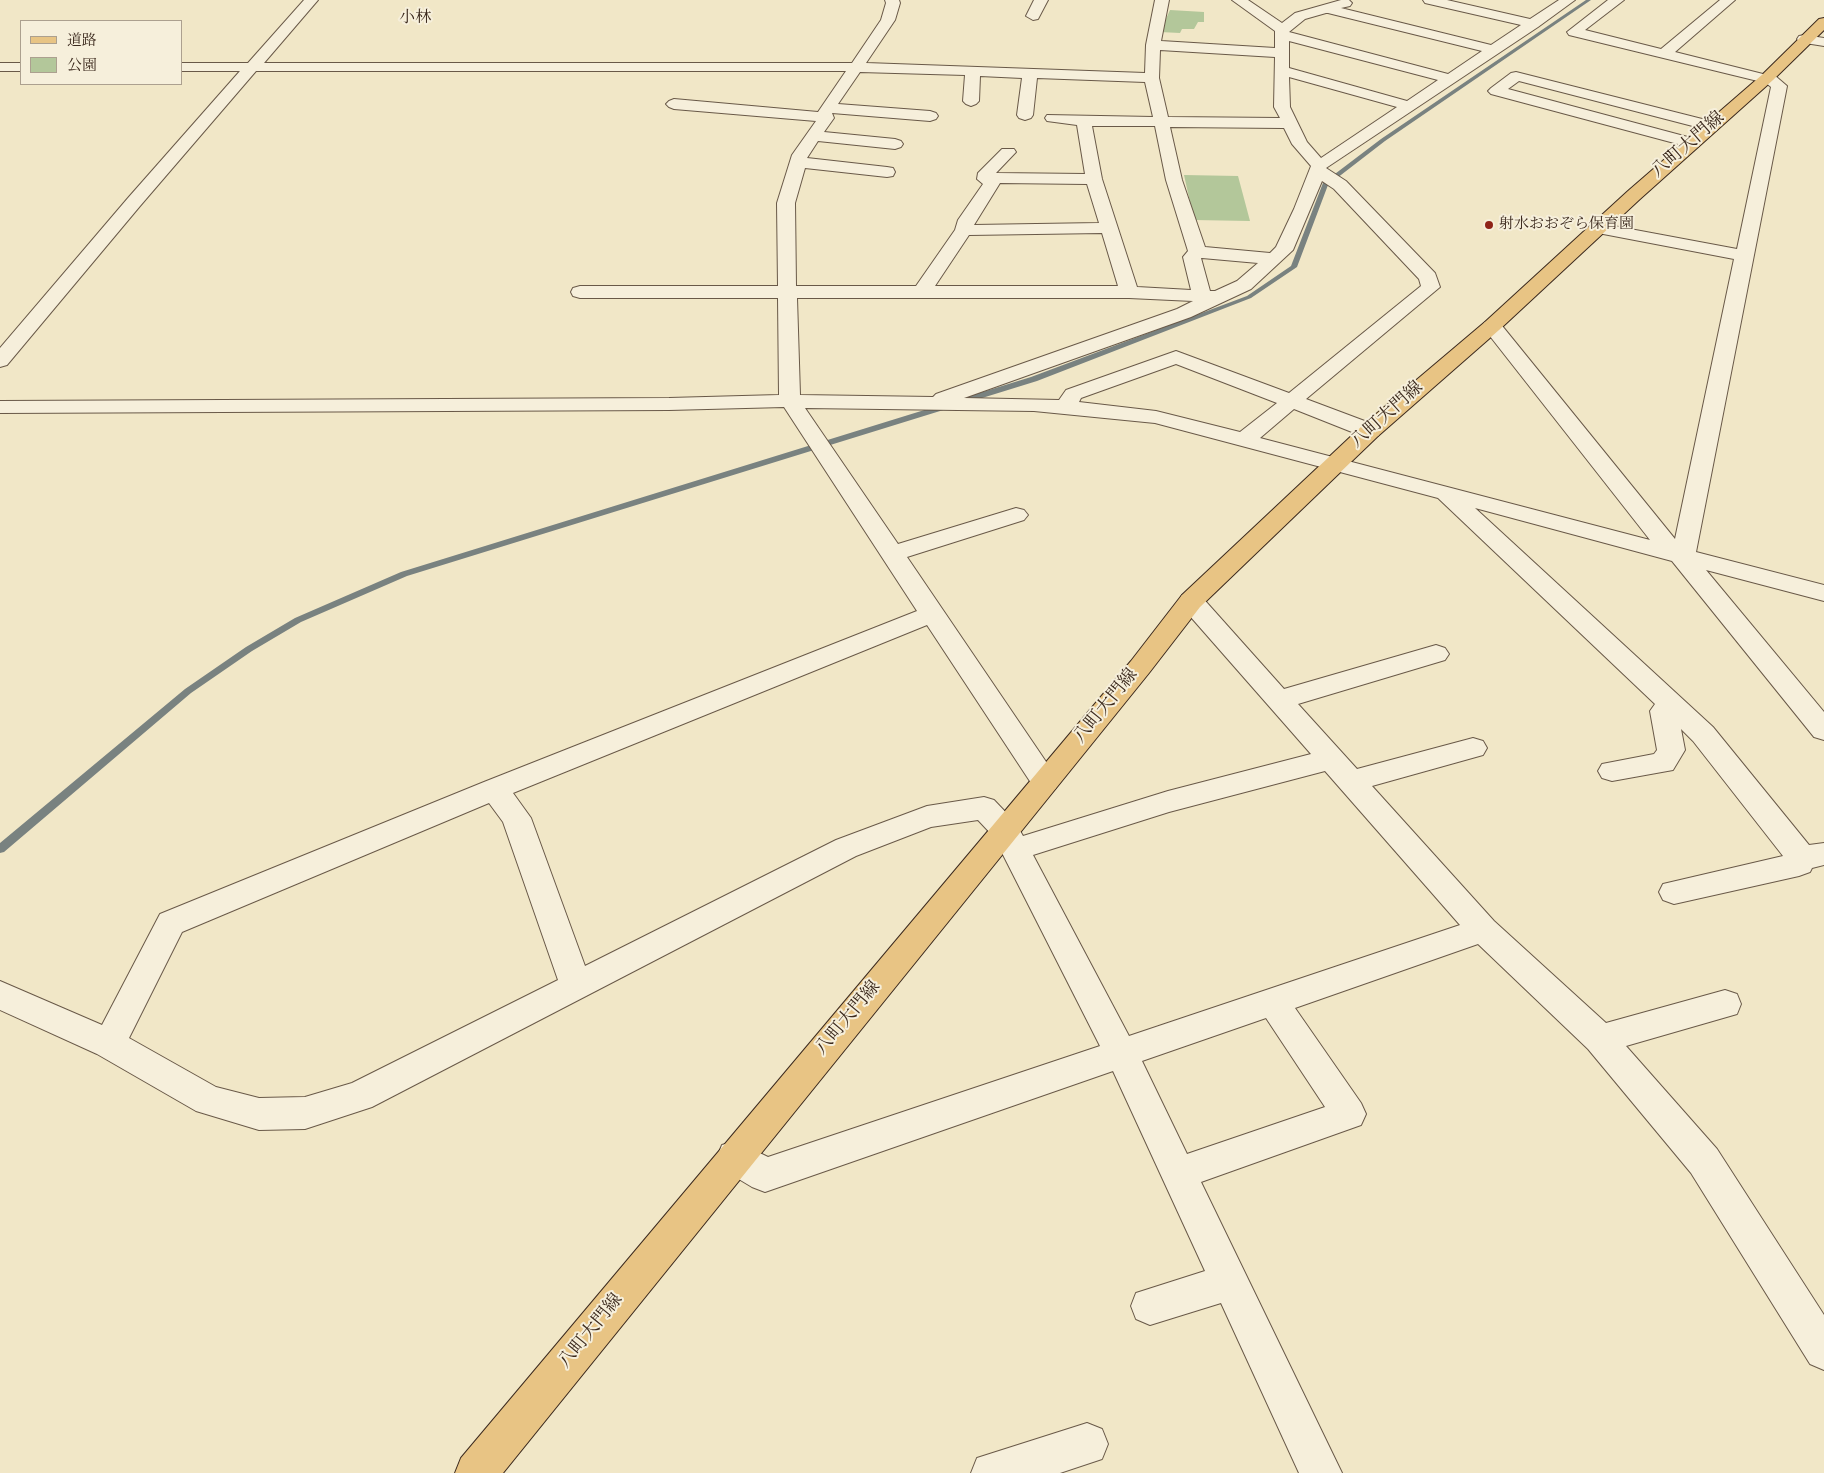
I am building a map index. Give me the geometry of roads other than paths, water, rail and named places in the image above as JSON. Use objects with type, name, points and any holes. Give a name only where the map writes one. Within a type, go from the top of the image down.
[{"type":"main road","name":"八町大門線","points":[[476,1473],[735,1157],[1011,839],[1045,782],[1191,601],[1370,431],[1492,326],[1598,228],[1766,78],[1804,39],[1824,22]]},
{"type":"street","points":[[0,362],[134,202],[311,0]]},
{"type":"street","points":[[892,0],[893,3],[888,20],[826,112],[826,118],[800,155],[786,203],[786,292],[790,402],[1045,782]]},
{"type":"street","points":[[1033,16],[1041,0]]},
{"type":"street","points":[[1162,0],[1153,45],[1152,78],[1174,180],[1198,252]]},
{"type":"street","points":[[1239,0],[1282,32],[1458,82]]},
{"type":"street","points":[[1244,440],[1431,287],[1428,277],[1340,184],[1318,168],[1300,144],[1282,107],[1282,32],[1300,16],[1328,9],[1351,0]]},
{"type":"street","points":[[1430,0],[1533,24]]},
{"type":"street","points":[[927,404],[1184,313],[1210,297],[1244,285],[1284,250],[1303,209],[1318,168],[1409,106],[1458,82],[1494,50],[1568,0]]},
{"type":"street","points":[[1617,0],[1574,32],[1766,78],[1779,86],[1683,557]]},
{"type":"street","points":[[1664,54],[1728,0]]},
{"type":"street","points":[[1328,9],[1494,50]]},
{"type":"street","points":[[1804,39],[1824,42]]},
{"type":"street","points":[[1153,45],[1282,53]]},
{"type":"street","points":[[0,67],[20,67]]},
{"type":"street","points":[[182,67],[856,67],[973,73],[1152,78]]},
{"type":"street","points":[[1281,70],[1409,106]]},
{"type":"street","points":[[971,101],[973,73]]},
{"type":"street","points":[[1026,115],[1030,74]]},
{"type":"street","points":[[1693,143],[1491,90],[1516,76],[1712,126]]},
{"type":"street","points":[[674,104],[930,116]]},
{"type":"street","points":[[1053,118],[1086,122],[1290,123]]},
{"type":"street","points":[[1086,122],[1084,127],[1094,179],[1129,292]]},
{"type":"street","points":[[813,136],[895,144]]},
{"type":"street","points":[[993,181],[985,179],[986,173],[1008,152]]},
{"type":"street","points":[[798,162],[887,172]]},
{"type":"street","points":[[922,292],[964,230],[966,220],[995,178],[1094,179]]},
{"type":"street","points":[[964,230],[1110,228]]},
{"type":"street","points":[[1598,228],[1745,256]]},
{"type":"street","points":[[1210,297],[1192,257],[1198,252],[1274,259]]},
{"type":"street","points":[[580,292],[1129,292],[1210,297]]},
{"type":"street","points":[[1492,326],[1666,544],[1683,557],[1824,730]]},
{"type":"street","points":[[1066,407],[1073,394],[1176,357],[1370,431]]},
{"type":"street","points":[[0,407],[790,402],[1066,407],[1156,417],[1824,593]]},
{"type":"street","points":[[1445,494],[1703,734],[1813,856],[1799,864],[1674,892]]},
{"type":"street","points":[[893,554],[1016,515]]},
{"type":"street","points":[[1191,601],[1483,930],[1600,1039],[1704,1161],[1824,1350]]},
{"type":"street","points":[[109,1044],[171,923],[494,789],[932,614]]},
{"type":"street","points":[[1279,700],[1436,654]]},
{"type":"street","points":[[1612,771],[1663,763],[1671,750],[1664,711],[1674,708]]},
{"type":"street","points":[[1352,781],[1473,748]]},
{"type":"street","points":[[1011,839],[1168,802],[1332,759]]},
{"type":"street","points":[[494,789],[516,818],[576,985]]},
{"type":"street","points":[[0,995],[109,1044],[208,1100],[259,1114],[305,1113],[360,1096],[846,848],[927,817],[984,808],[1011,839],[1122,1055],[1321,1473]]},
{"type":"street","points":[[735,1157],[765,1175],[1122,1055],[1483,930]]},
{"type":"street","points":[[1178,1174],[1348,1114],[1273,1002]]},
{"type":"street","points":[[1600,1039],[1725,1004]]},
{"type":"street","points":[[1150,1306],[1230,1282]]},
{"type":"street","points":[[992,1473],[1087,1444]]},
{"type":"waterway","points":[[0,849],[188,691],[249,649],[298,620],[404,574],[1034,379],[1249,297],[1294,267],[1325,184],[1383,140],[1589,0]]},
{"type":"place","name":"射水おおぞら保育園","points":[[1489,225]]},
{"type":"district","name":"小林","points":[[415,19]]}]
